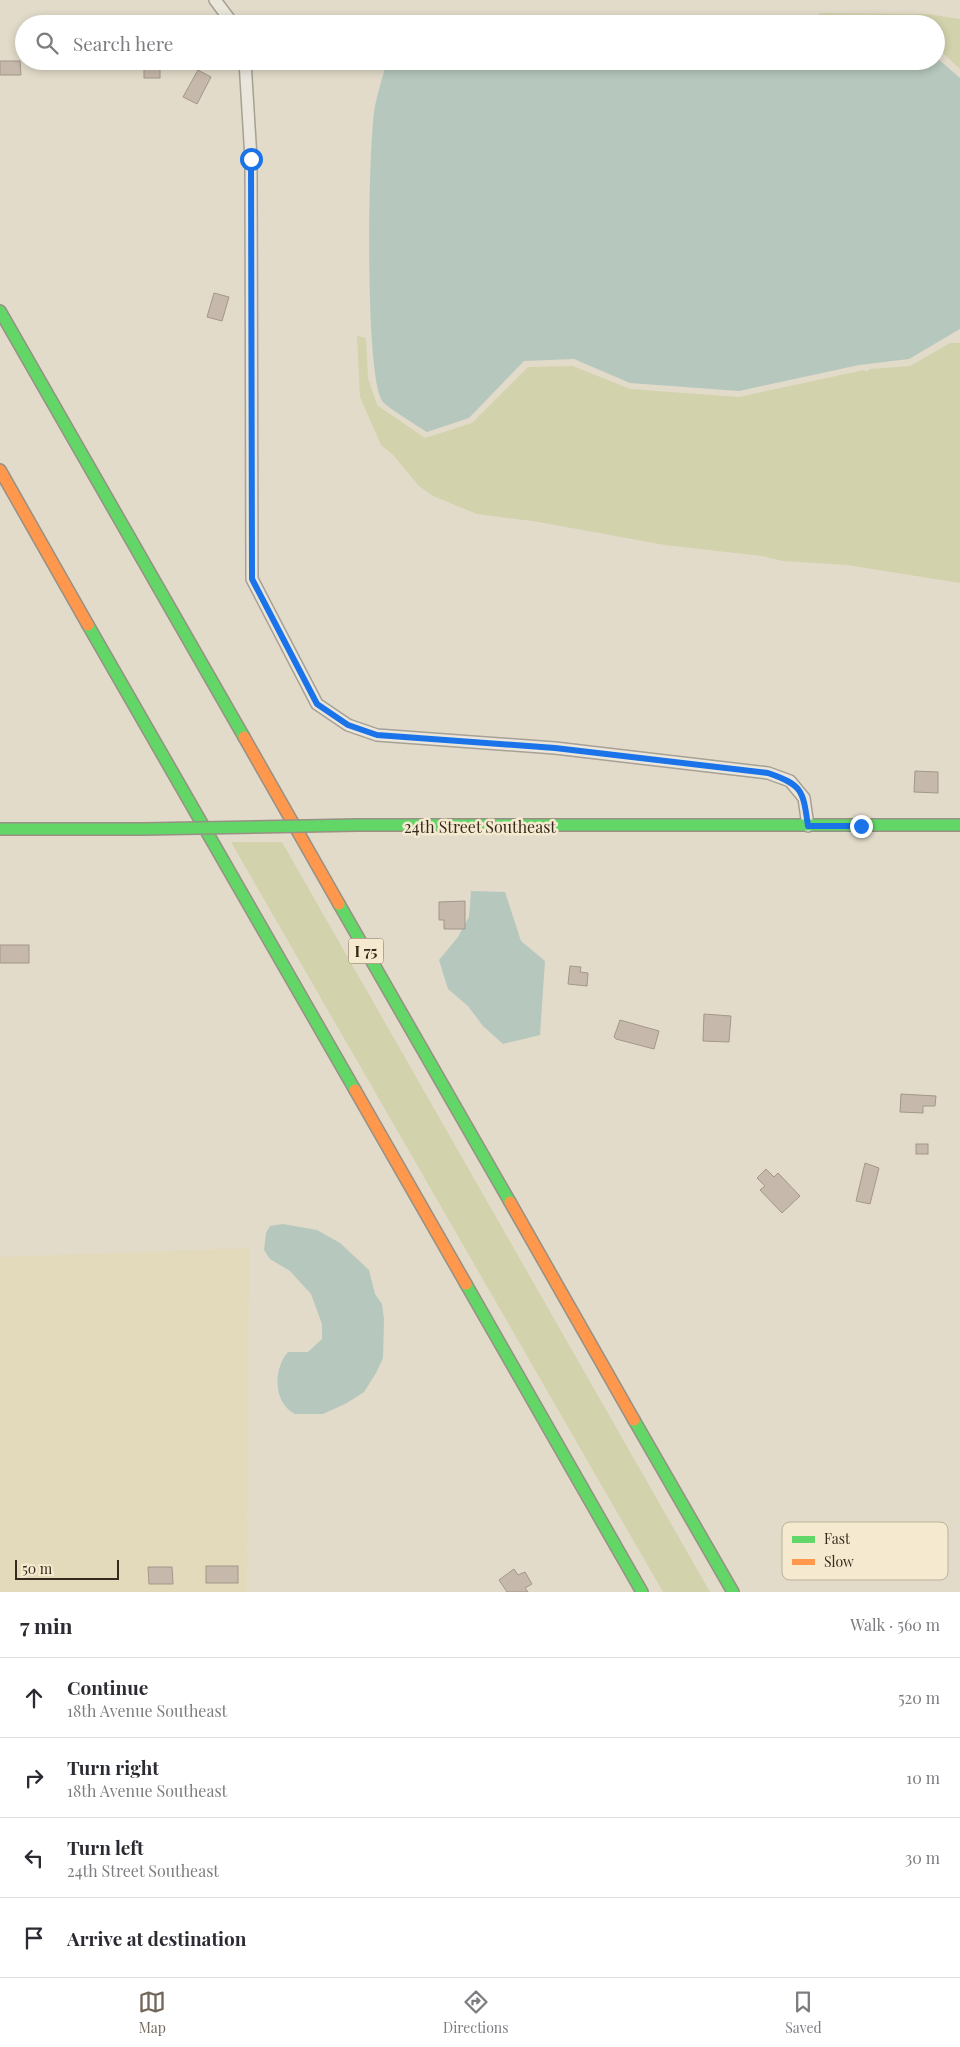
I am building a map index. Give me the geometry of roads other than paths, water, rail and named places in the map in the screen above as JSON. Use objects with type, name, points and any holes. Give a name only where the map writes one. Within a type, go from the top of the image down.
[{"type":"main road","name":"I 75","points":[[0,311],[732,1592]]},
{"type":"main road","points":[[0,470],[642,1592]]},
{"type":"main road","name":"24th Street Southeast","points":[[0,829],[357,826],[960,825]]},
{"type":"street","points":[[215,0],[226,15]]},
{"type":"street","points":[[246,70],[251,159],[252,579],[317,704],[348,725],[377,735],[555,748],[768,773],[790,781],[804,798],[808,826]]}]
